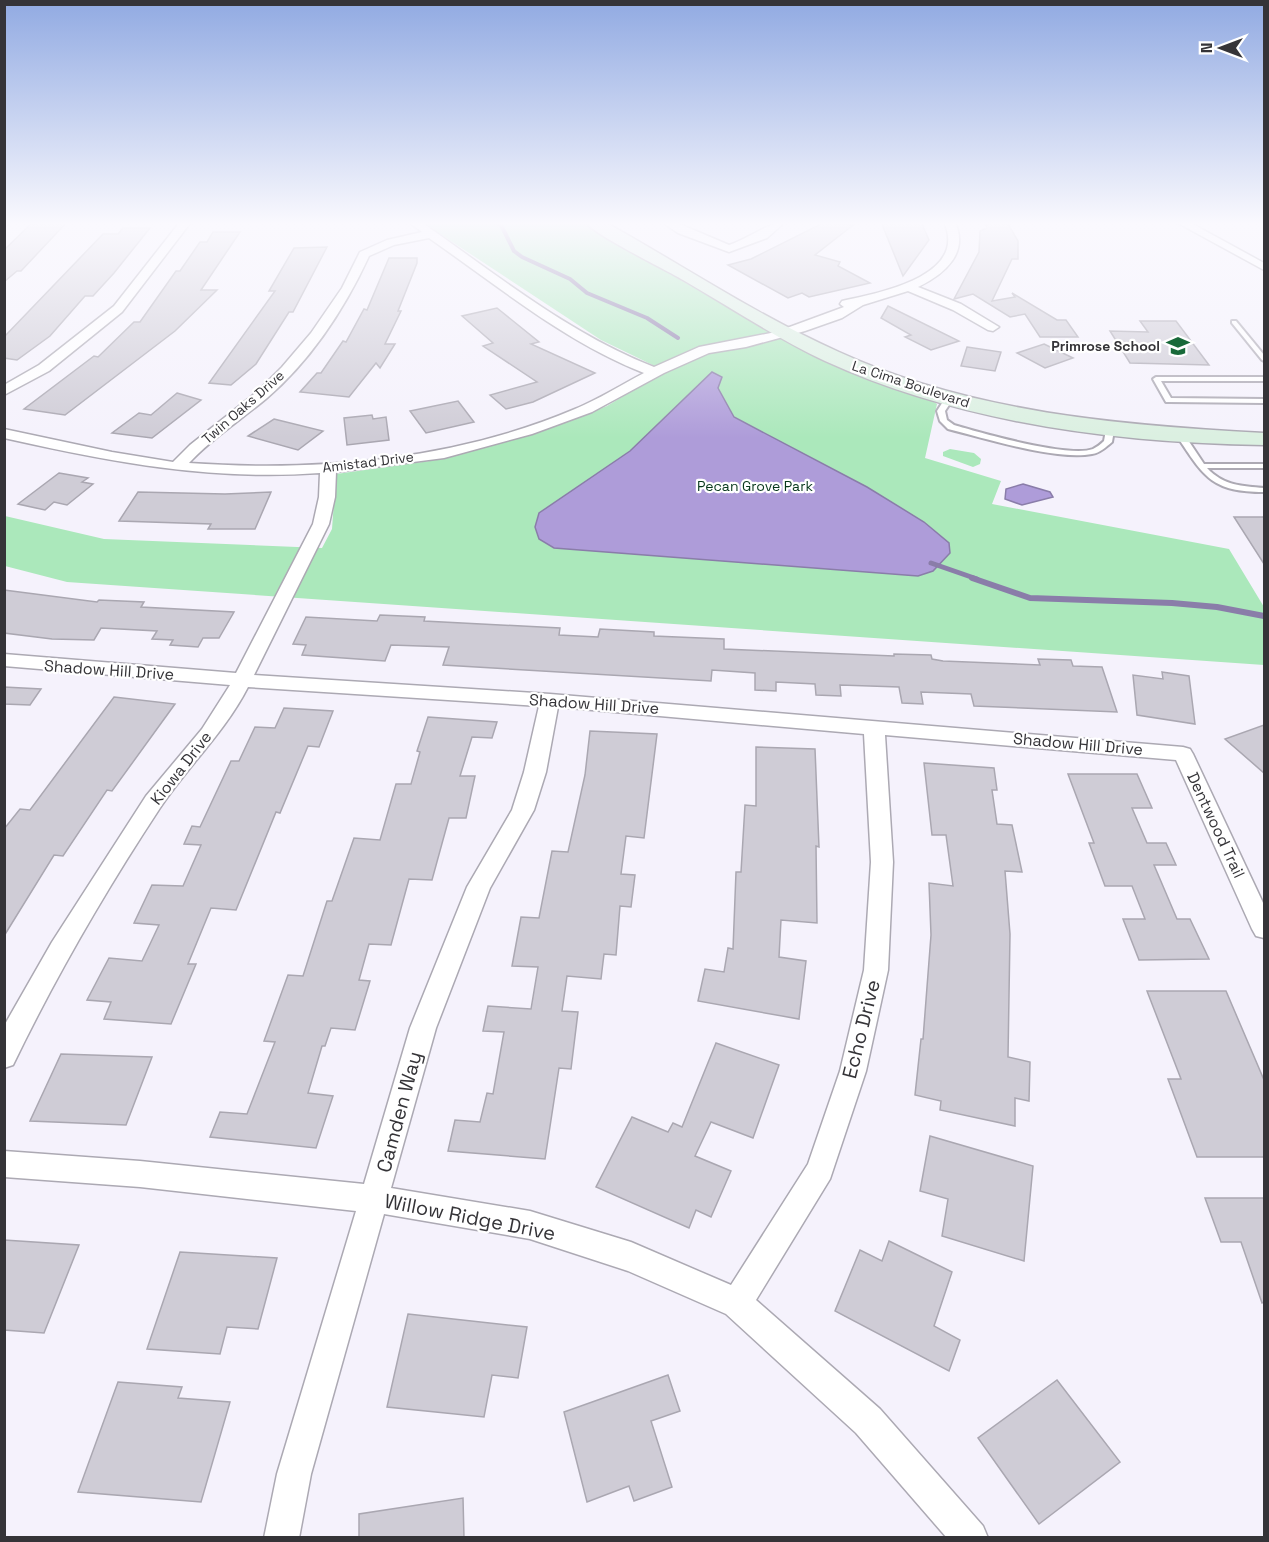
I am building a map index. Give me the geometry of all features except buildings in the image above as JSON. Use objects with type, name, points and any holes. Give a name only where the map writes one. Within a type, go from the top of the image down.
[{"type":"street","points":[[4,392],[44,368],[118,309],[130,294]]},
{"type":"street","name":"Twin Oaks Drive","points":[[177,467],[195,448],[263,394],[287,370],[316,336],[344,294]]},
{"type":"street","points":[[517,294],[580,338],[616,357],[652,371]]},
{"type":"street","name":"La Cima Boulevard","points":[[729,294],[788,325],[954,393],[1181,436],[1264,439]]},
{"type":"street","name":"La Cima Boulevard","points":[[737,294],[788,325]]},
{"type":"street","name":"Amistad Drive","points":[[4,433],[96,453],[177,467],[328,468],[402,459],[465,447],[524,432],[585,410],[652,371],[714,347],[736,345],[788,325],[832,318],[854,309],[858,303],[884,294]]},
{"type":"street","points":[[925,294],[957,307],[993,327]]},
{"type":"street","name":"La Cima Boulevard","points":[[1105,422],[1264,426]]},
{"type":"street","name":"Kiowa Drive","points":[[4,1057],[16,1029],[61,949],[154,801],[209,735],[241,680],[306,558],[321,524],[327,497],[328,468]]},
{"type":"street","name":"Shadow Hill Drive","points":[[4,660],[241,680],[550,700],[1183,754]]},
{"type":"street","name":"Camden Way","points":[[281,1538],[294,1474],[423,1028],[479,887],[523,810],[535,772],[550,700]]},
{"type":"street","name":"Echo Drive","points":[[737,1303],[820,1170],[853,1071],[876,970],[882,862],[874,726]]},
{"type":"street","name":"Dentwood Trail","points":[[1183,754],[1264,929]]},
{"type":"street","name":"Willow Ridge Drive","points":[[4,1164],[140,1174],[375,1198],[530,1225],[631,1257],[737,1303],[868,1421],[971,1538]]},
{"type":"lane","points":[[1234,322],[1264,359]]},
{"type":"lane","points":[[1264,380],[1156,379],[1169,400],[1264,400]]},
{"type":"lane","points":[[954,393],[941,411],[944,421],[951,427],[1039,447],[1076,453],[1095,451],[1108,442],[1105,422]]},
{"type":"lane","points":[[1181,436],[1215,482],[1225,487],[1264,490]]},
{"type":"lane","points":[[1202,466],[1264,466]]},
{"type":"green space","name":"Pecan Grove Park","points":[[531,294],[705,294],[783,339],[925,396],[937,404],[925,458],[1001,481],[992,504],[1229,549],[1264,607],[1264,665],[67,582],[5,566],[5,516],[104,539],[322,548],[332,529],[336,474],[430,461],[535,434],[607,406],[665,371],[601,340]]},
{"type":"green space","points":[[950,449],[974,453],[981,459],[980,464],[973,467],[943,456],[943,452]]},
{"type":"shaded area","points":[[712,372],[722,377],[718,388],[734,417],[867,487],[924,522],[949,543],[950,553],[933,571],[918,576],[554,548],[539,539],[535,527],[539,513],[630,451]]},
{"type":"shaded area","points":[[1023,484],[1050,492],[1053,497],[1022,505],[1005,499],[1006,489]]},
{"type":"waterway","points":[[589,294],[647,318],[678,338]]},
{"type":"waterway","points":[[931,563],[977,579]]},
{"type":"waterway","points":[[972,578],[1030,598],[1172,603],[1217,607],[1264,616]]},
{"type":"place","name":"Primrose School","points":[[1178,346]]}]
